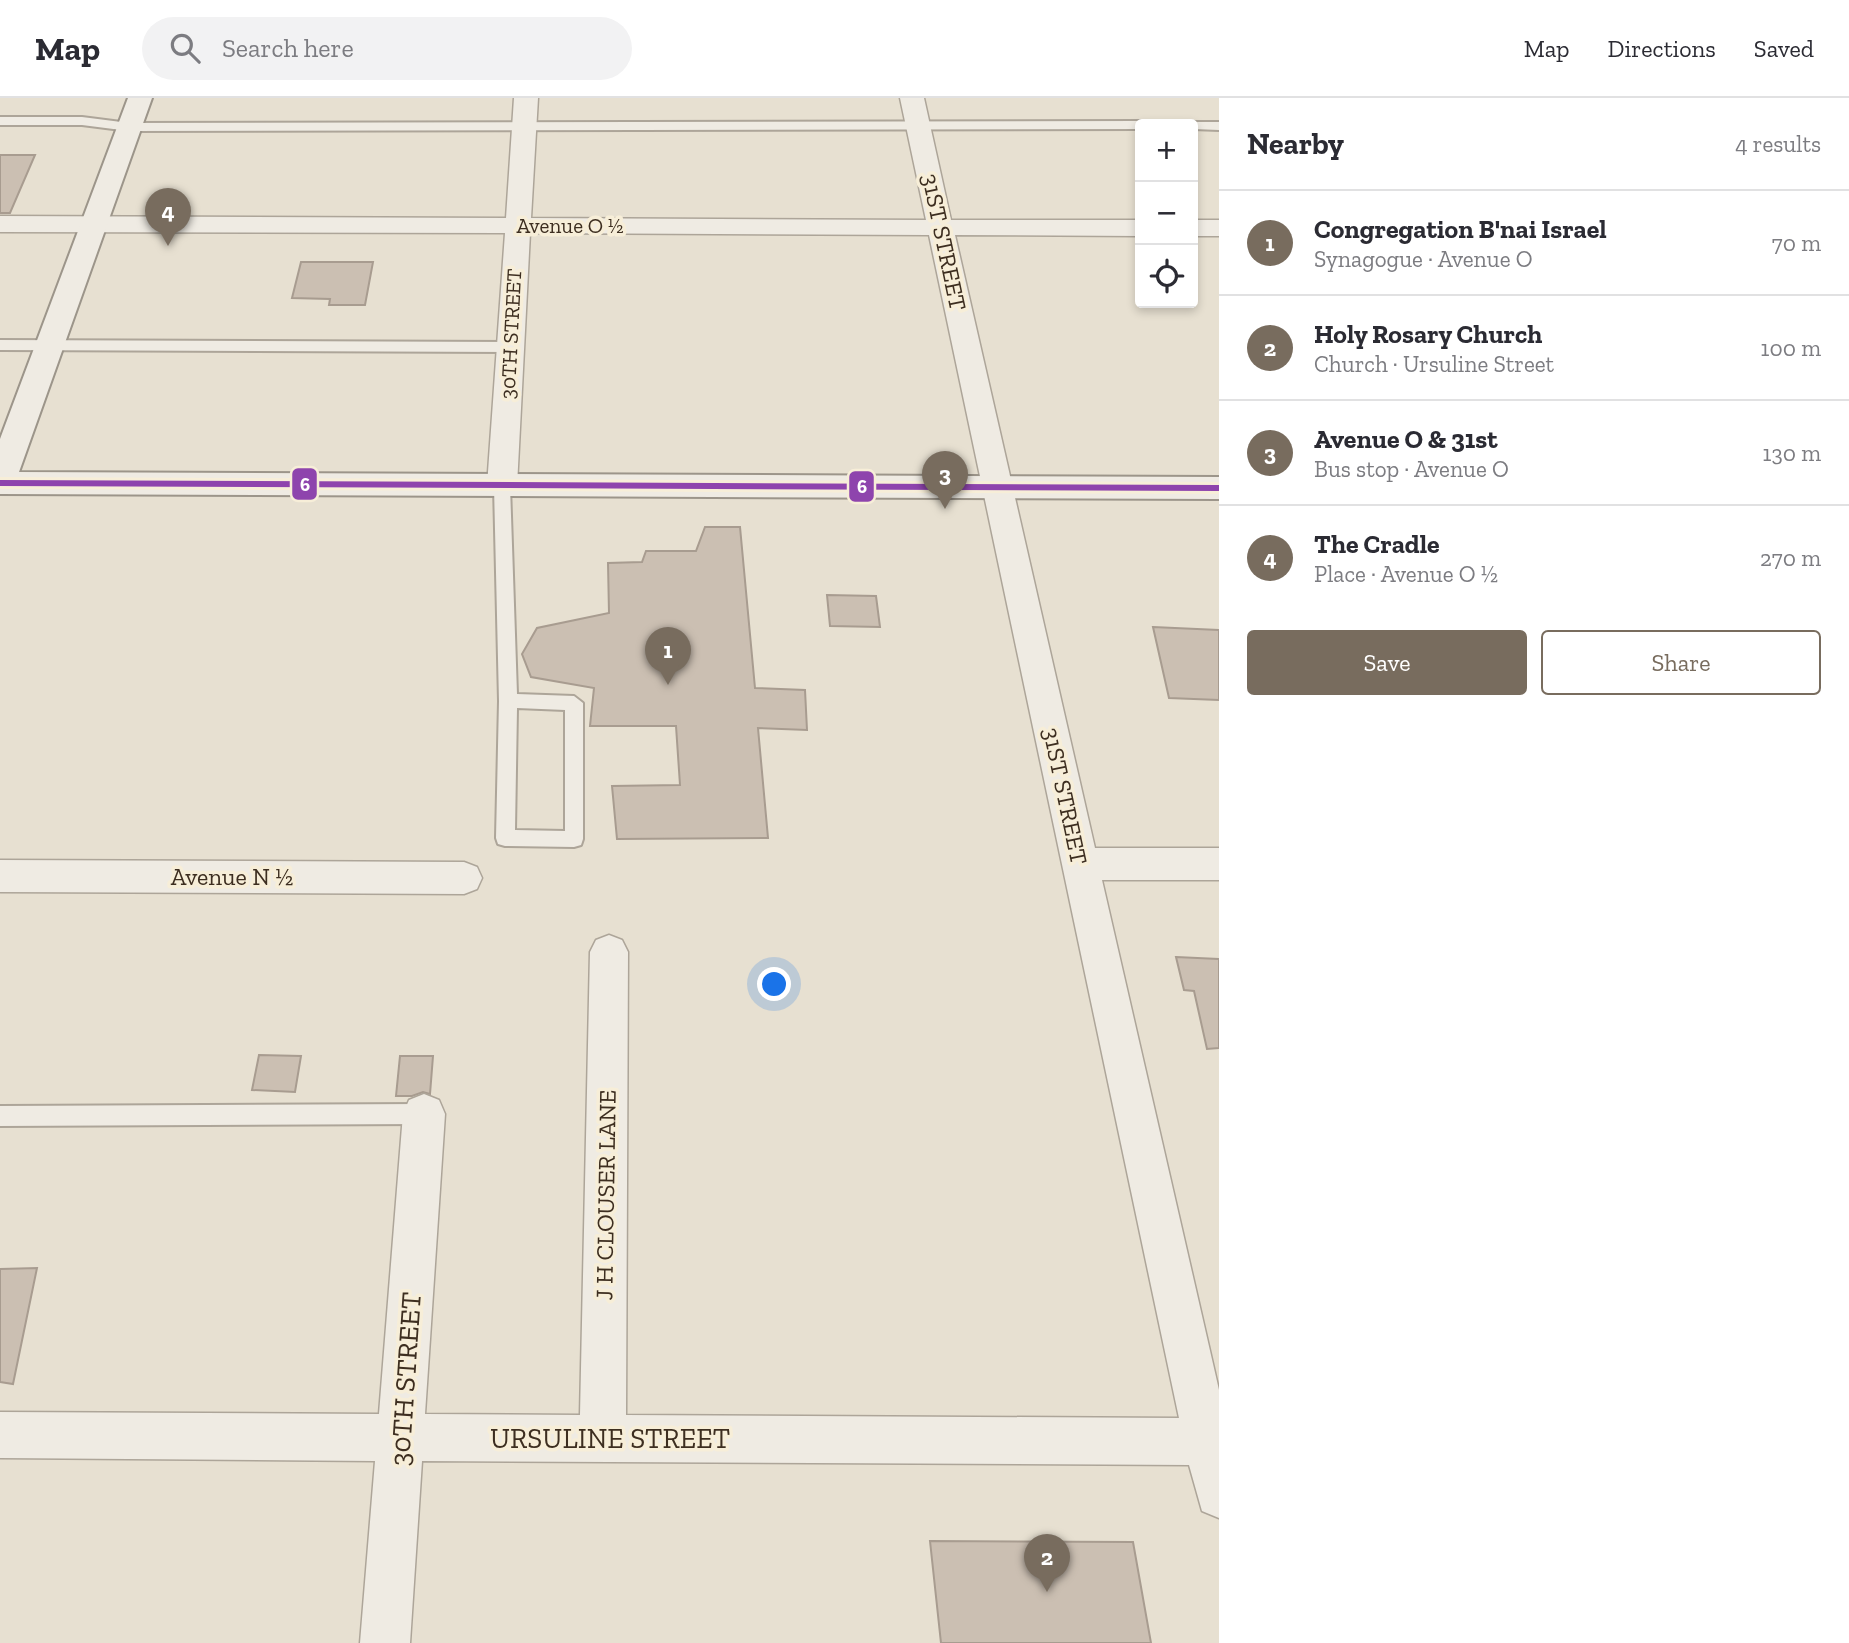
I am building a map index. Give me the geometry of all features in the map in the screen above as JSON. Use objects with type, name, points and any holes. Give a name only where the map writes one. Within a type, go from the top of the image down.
[{"type":"main road","points":[[140,98],[0,482],[1219,488]]},
{"type":"street","name":"30TH STREET","points":[[502,486],[526,98]]},
{"type":"street","name":"31ST STREET","points":[[916,111],[1079,864],[1213,1442],[1219,1494]]},
{"type":"street","name":"Avenue O ½","points":[[0,224],[1135,228]]},
{"type":"street","points":[[1198,228],[1219,228]]},
{"type":"street","points":[[1079,864],[1219,864]]},
{"type":"street","name":"Avenue N ½","points":[[0,876],[464,878]]},
{"type":"street","name":"J H CLOUSER LANE","points":[[603,1438],[609,952]]},
{"type":"street","name":"30TH STREET","points":[[385,1643],[424,1114]]},
{"type":"street","name":"URSULINE STREET","points":[[0,1435],[1213,1442]]},
{"type":"lane","points":[[0,121],[82,121],[129,127],[524,125],[916,111],[1135,125]]},
{"type":"lane","points":[[1198,125],[1219,126]]},
{"type":"lane","points":[[0,345],[510,347]]},
{"type":"lane","points":[[502,486],[508,701],[505,838],[574,839],[574,704],[508,701]]},
{"type":"lane","points":[[0,1116],[424,1114]]},
{"type":"building","points":[[0,155],[35,155],[10,213],[0,213]]},
{"type":"building","points":[[301,262],[373,262],[365,305],[329,305],[330,299],[292,298]]},
{"type":"building","points":[[705,527],[740,527],[755,688],[805,690],[807,730],[758,728],[768,838],[617,839],[612,786],[680,785],[676,726],[590,726],[594,688],[531,677],[522,654],[537,628],[609,613],[608,563],[642,562],[646,551],[696,551]]},
{"type":"building","points":[[827,595],[876,596],[880,627],[830,626]]},
{"type":"building","points":[[1153,627],[1219,630],[1219,700],[1169,698]]},
{"type":"building","points":[[1176,957],[1219,959],[1219,1048],[1207,1049],[1194,991],[1184,990]]},
{"type":"building","points":[[259,1055],[301,1056],[295,1092],[252,1090]]},
{"type":"building","points":[[400,1056],[433,1056],[430,1094],[423,1092],[412,1096],[396,1096]]},
{"type":"building","points":[[37,1268],[13,1384],[0,1382],[0,1269]]},
{"type":"building","points":[[930,1541],[1133,1542],[1151,1643],[941,1643]]},
{"type":"transit line","name":"6","points":[[0,483],[1219,488]]},
{"type":"place","name":"The Cradle","points":[[168,246]]},
{"type":"place","name":"Avenue O & 31st","points":[[945,509]]},
{"type":"place","name":"Congregation B'nai Israel","points":[[668,685]]},
{"type":"place","name":"Holy Rosary Church","points":[[1047,1592]]}]
